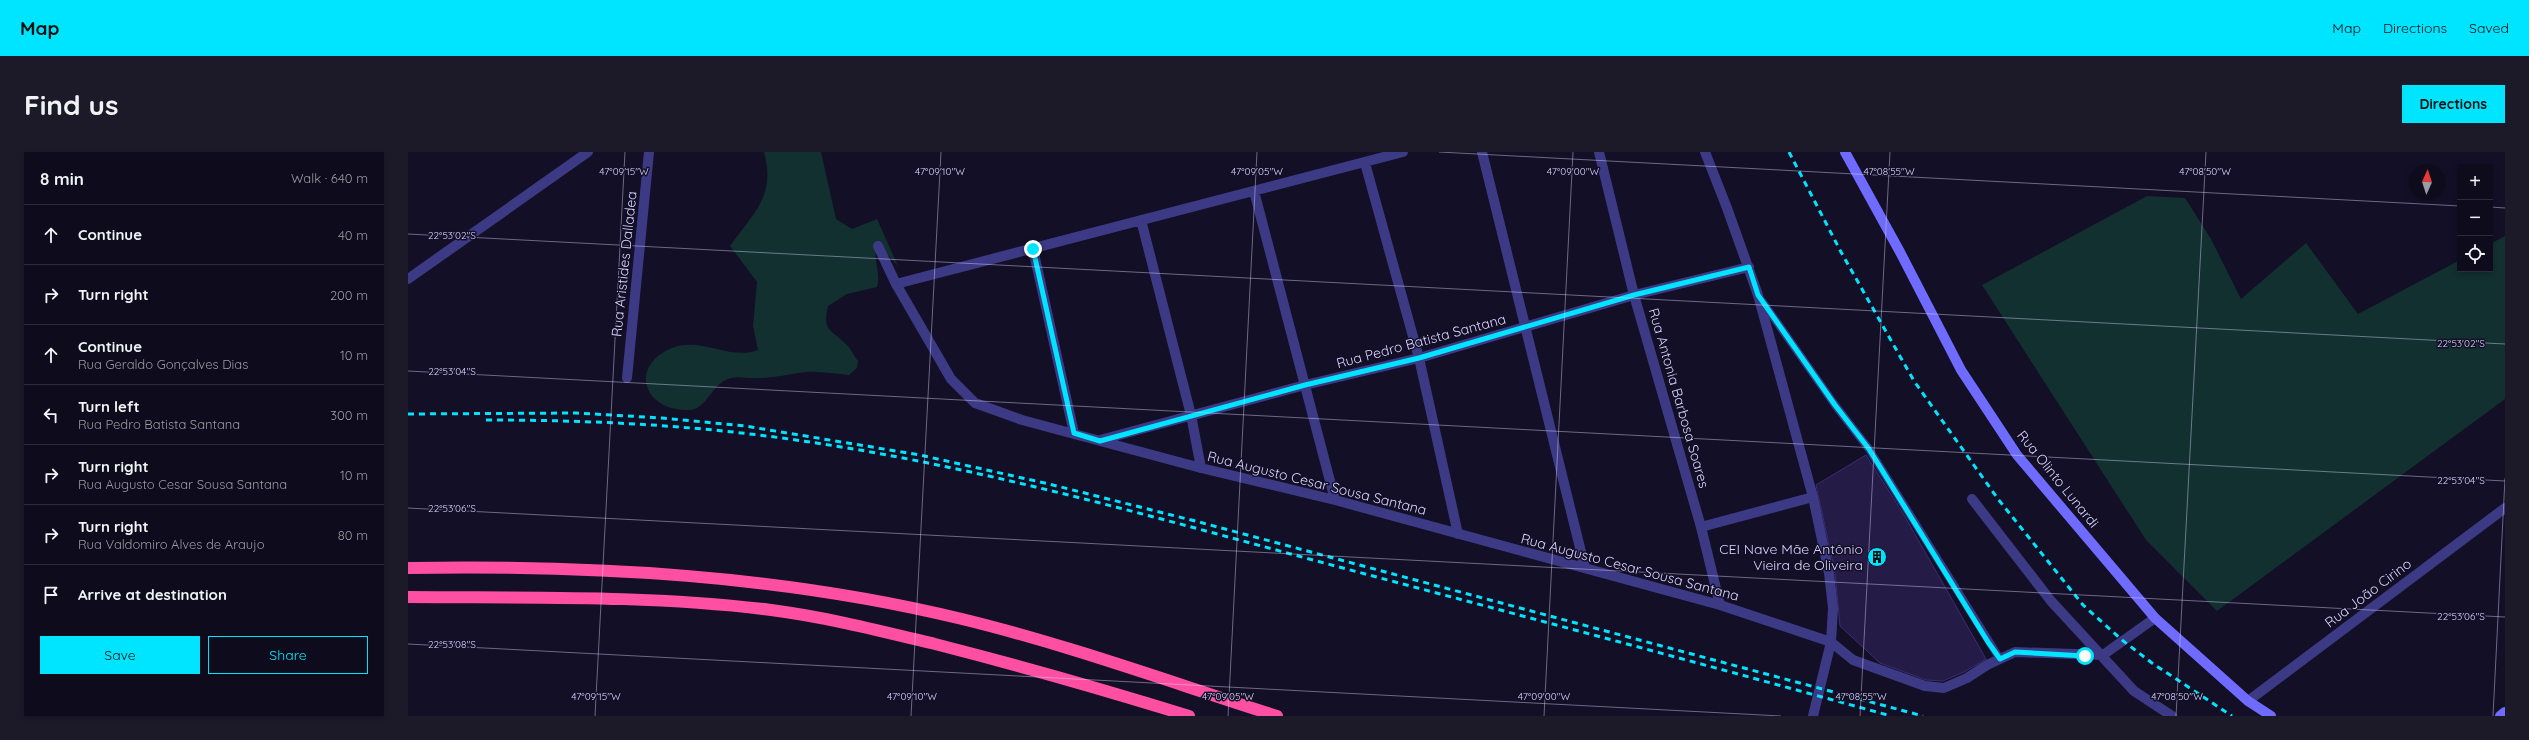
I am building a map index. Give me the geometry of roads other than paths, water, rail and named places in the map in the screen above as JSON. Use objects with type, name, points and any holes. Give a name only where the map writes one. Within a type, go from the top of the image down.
[{"type":"highway","points":[[408,568],[566,568],[646,572],[817,591],[963,619],[1068,649],[1278,716]]},
{"type":"highway","points":[[408,598],[664,600],[771,610],[886,632],[959,650],[1053,674],[1189,716]]},
{"type":"street","points":[[408,279],[588,152]]},
{"type":"street","name":"Rua Aristides Dalladea","points":[[627,378],[649,152]]},
{"type":"street","points":[[896,284],[1403,152]]},
{"type":"street","points":[[1482,152],[1585,568]]},
{"type":"street","name":"Rua Antonia Barbosa Soares","points":[[1599,152],[1634,295],[1701,527],[1720,605]]},
{"type":"street","points":[[1705,152],[1749,267],[1758,295],[1813,497],[1829,573],[1833,608],[1831,642],[1813,716]]},
{"type":"street","name":"Rua Olinto Lunardi","points":[[1845,152],[1900,252],[1961,370],[2017,455],[2155,618],[2248,700],[2271,716]]},
{"type":"street","points":[[1365,163],[1419,358],[1458,534]]},
{"type":"street","points":[[1254,191],[1335,500]]},
{"type":"street","points":[[1141,220],[1191,415],[1201,468]]},
{"type":"street","name":"Rua Augusto Cesar Sousa Santana","points":[[878,246],[896,284],[951,379],[975,403],[1022,420],[1201,468],[1335,500],[1720,605],[1831,642]]},
{"type":"street","points":[[1033,249],[1074,433]]},
{"type":"street","name":"Rua Pedro Batista Santana","points":[[1100,441],[1305,385],[1419,358],[1526,328],[1634,295],[1749,267]]},
{"type":"street","points":[[1701,527],[1813,497]]},
{"type":"street","points":[[1972,499],[2051,601],[2103,655],[2134,691],[2172,716]]},
{"type":"street","name":"Rua João Cirino","points":[[2248,700],[2505,508]]},
{"type":"street","points":[[1831,642],[1853,660],[1918,684],[1944,688],[1967,678],[2015,652],[2103,655],[2155,618]]},
{"type":"street","points":[[2500,716],[2505,712]]},
{"type":"lane","points":[[1758,295],[1835,405],[1869,449],[2000,659]]},
{"type":"railway","points":[[1789,152],[1841,252],[1914,381],[1998,499],[2083,605],[2122,640],[2152,663],[2232,716]]},
{"type":"railway","points":[[408,414],[576,413],[662,418],[745,426],[920,455],[1049,484],[1199,522],[1923,716]]},
{"type":"railway","points":[[486,420],[603,422],[680,427],[796,440],[933,464],[1069,495],[1684,659],[1891,716]]},
{"type":"place","name":"CEI Nave Mãe Antônio Vieira de Oliveira","points":[[1877,557]]}]
